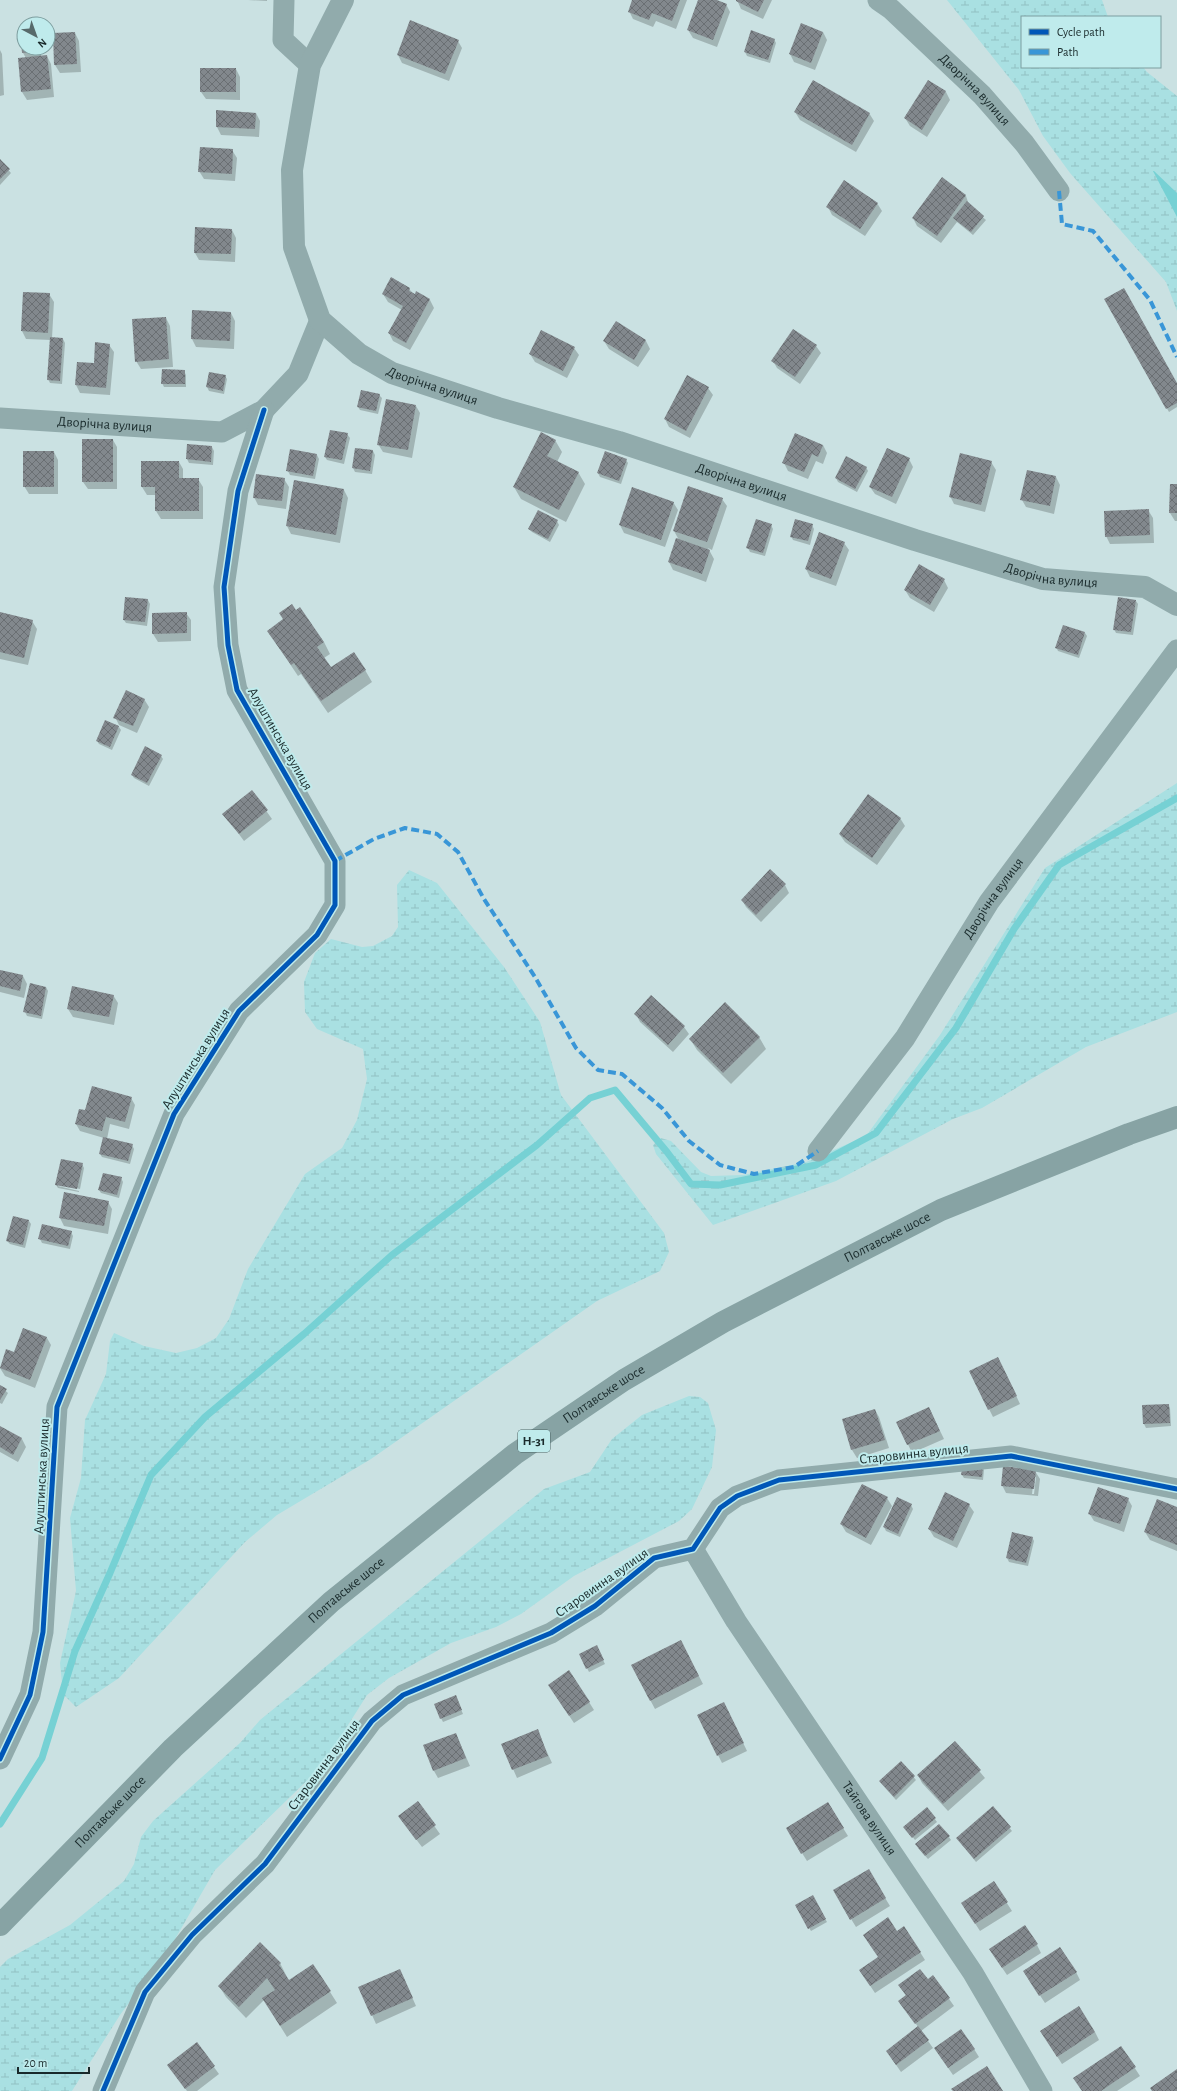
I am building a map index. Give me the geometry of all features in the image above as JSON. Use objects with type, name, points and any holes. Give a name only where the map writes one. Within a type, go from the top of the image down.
[{"type":"main road","name":"Полтавське шосе","points":[[0,1925],[173,1748],[331,1602],[515,1454],[624,1380],[723,1322],[941,1210],[1129,1134],[1177,1117]]},
{"type":"street","points":[[284,0],[283,40],[310,65]]},
{"type":"street","name":"Дворічна вулиця","points":[[343,0],[310,65],[292,170],[294,247],[320,320],[359,354],[392,373],[406,378],[498,408],[619,442],[766,492],[1043,579],[1145,587],[1177,605]]},
{"type":"street","name":"Дворічна вулиця","points":[[878,0],[891,9],[982,95],[1024,143],[1059,191]]},
{"type":"street","name":"Дворічна вулиця","points":[[0,418],[222,432],[264,410],[298,374],[320,320]]},
{"type":"street","name":"Алуштинська вулиця","points":[[0,1759],[30,1695],[43,1632],[58,1407],[174,1114],[240,1011],[317,935],[335,905],[335,861],[237,690],[228,645],[224,587],[238,491],[264,410]]},
{"type":"street","name":"Дворічна вулиця","points":[[818,1151],[905,1038],[989,902],[1177,650]]},
{"type":"street","name":"Старовинна вулиця","points":[[103,2091],[145,1992],[192,1935],[265,1864],[372,1721],[403,1695],[551,1633],[595,1606],[654,1558],[693,1549],[720,1508],[737,1496],[779,1480],[1011,1456],[1177,1489]]},
{"type":"street","name":"Тайгова вулиця","points":[[693,1549],[736,1621],[973,1973],[1042,2091]]},
{"type":"green space","points":[[947,0],[1102,0],[1108,16],[1021,16],[1021,68],[1144,68],[1177,96],[1177,311],[1166,282],[1070,173],[1043,136],[1019,90]]},
{"type":"green space","points":[[1177,783],[1177,1012],[1086,1047],[982,1108],[953,1119],[836,1181],[713,1225],[656,1154],[653,1145],[661,1138],[671,1141],[701,1172],[711,1176],[743,1175],[806,1162],[866,1136],[940,1035],[1045,868]]},
{"type":"green space","points":[[409,870],[437,883],[504,967],[540,1022],[561,1095],[664,1233],[669,1252],[660,1271],[597,1301],[371,1459],[277,1515],[245,1542],[119,1678],[76,1707],[63,1694],[60,1663],[76,1591],[70,1518],[81,1478],[85,1420],[106,1374],[110,1341],[114,1333],[144,1346],[176,1353],[197,1348],[216,1338],[229,1319],[248,1269],[305,1174],[342,1148],[357,1120],[367,1079],[363,1049],[317,1029],[305,1012],[304,982],[315,953],[331,939],[362,947],[373,946],[392,936],[398,927],[397,885]]},
{"type":"green space","points":[[689,1396],[700,1397],[708,1403],[716,1430],[712,1467],[692,1509],[679,1521],[574,1576],[521,1614],[496,1627],[451,1643],[389,1678],[367,1695],[323,1765],[215,1870],[171,1946],[120,2015],[72,2091],[0,2091],[0,1967],[8,1959],[70,1925],[124,1881],[134,1864],[141,1837],[153,1821],[240,1743],[260,1720],[544,1489],[590,1472],[612,1439],[642,1415]]},
{"type":"shaded area","points":[[1153,171],[1177,193],[1177,217]]},
{"type":"building","points":[[632,0],[680,0],[672,21],[652,13],[649,20],[628,12]]},
{"type":"building","points":[[698,0],[717,0],[727,4],[713,40],[687,30]]},
{"type":"building","points":[[736,0],[764,0],[758,12]]},
{"type":"building","points":[[410,20],[459,40],[445,74],[397,55]]},
{"type":"building","points":[[801,23],[823,32],[811,63],[789,54]]},
{"type":"building","points":[[751,30],[775,39],[768,60],[744,52]]},
{"type":"building","points":[[75,32],[77,64],[54,65],[54,56],[56,56],[56,33]]},
{"type":"building","points":[[47,56],[51,89],[21,92],[18,58]]},
{"type":"building","points":[[200,68],[236,68],[236,92],[200,92]]},
{"type":"building","points":[[813,80],[870,113],[852,145],[794,112]]},
{"type":"building","points":[[928,80],[946,91],[922,130],[904,118]]},
{"type":"building","points":[[216,110],[256,113],[255,129],[216,127]]},
{"type":"building","points":[[200,147],[233,149],[232,174],[198,172]]},
{"type":"building","points":[[0,159],[10,169],[0,179]]},
{"type":"building","points":[[942,177],[966,195],[937,236],[912,218]]},
{"type":"building","points":[[844,180],[878,203],[860,229],[826,207]]},
{"type":"building","points":[[967,201],[984,216],[971,232],[953,218]]},
{"type":"building","points":[[195,227],[232,229],[231,254],[194,253]]},
{"type":"building","points":[[391,277],[410,288],[409,291],[415,294],[416,291],[430,299],[406,343],[388,333],[403,306],[382,294]]},
{"type":"building","points":[[1124,288],[1177,383],[1177,403],[1166,409],[1104,299]]},
{"type":"building","points":[[23,292],[50,293],[48,333],[21,331]]},
{"type":"building","points":[[192,310],[231,312],[230,341],[191,339]]},
{"type":"building","points":[[166,317],[169,359],[135,362],[132,319]]},
{"type":"building","points":[[616,321],[646,340],[634,360],[603,341]]},
{"type":"building","points":[[793,329],[817,345],[795,377],[771,361]]},
{"type":"building","points":[[541,330],[575,347],[563,371],[529,354]]},
{"type":"building","points":[[50,337],[63,338],[60,381],[47,380]]},
{"type":"building","points":[[95,342],[110,344],[106,388],[75,385],[77,362],[94,363]]},
{"type":"building","points":[[162,369],[185,370],[185,384],[161,384]]},
{"type":"building","points":[[209,372],[226,375],[223,391],[206,387]]},
{"type":"building","points":[[687,375],[709,387],[686,431],[664,419]]},
{"type":"building","points":[[361,390],[380,394],[376,411],[357,407]]},
{"type":"building","points":[[386,399],[416,405],[408,450],[377,445]]},
{"type":"building","points":[[330,430],[348,433],[342,460],[324,457]]},
{"type":"building","points":[[541,432],[556,440],[547,456],[579,472],[559,510],[513,487]]},
{"type":"building","points":[[795,433],[823,445],[818,457],[812,454],[804,472],[782,463]]},
{"type":"building","points":[[82,439],[113,439],[113,482],[82,482]]},
{"type":"building","points":[[187,444],[212,446],[211,462],[186,459]]},
{"type":"building","points":[[355,448],[373,450],[370,471],[352,468]]},
{"type":"building","points":[[887,448],[910,458],[892,497],[869,487]]},
{"type":"building","points":[[290,449],[317,454],[313,476],[286,471]]},
{"type":"building","points":[[23,451],[54,451],[54,487],[23,487]]},
{"type":"building","points":[[605,451],[627,459],[619,481],[597,473]]},
{"type":"building","points":[[960,453],[992,461],[981,505],[949,497]]},
{"type":"building","points":[[846,456],[867,467],[855,489],[835,478]]},
{"type":"building","points":[[141,461],[179,461],[179,478],[199,478],[199,511],[155,511],[155,487],[141,487]]},
{"type":"building","points":[[1027,470],[1056,476],[1050,506],[1020,500]]},
{"type":"building","points":[[256,474],[285,478],[282,501],[253,498]]},
{"type":"building","points":[[294,480],[344,489],[336,535],[286,526]]},
{"type":"building","points":[[1170,484],[1177,484],[1177,513],[1169,513]]},
{"type":"building","points":[[688,486],[723,498],[707,542],[673,531]]},
{"type":"building","points":[[632,487],[674,502],[661,540],[619,525]]},
{"type":"building","points":[[1149,509],[1150,535],[1105,537],[1104,511]]},
{"type":"building","points":[[538,510],[558,520],[548,539],[528,529]]},
{"type":"building","points":[[756,519],[772,524],[763,553],[746,548]]},
{"type":"building","points":[[795,519],[813,524],[808,541],[790,537]]},
{"type":"building","points":[[819,532],[845,542],[831,579],[805,569]]},
{"type":"building","points":[[676,538],[710,550],[702,574],[668,562]]},
{"type":"building","points":[[919,564],[945,579],[930,605],[904,590]]},
{"type":"building","points":[[125,597],[148,599],[145,622],[123,620]]},
{"type":"building","points":[[1118,597],[1136,600],[1131,632],[1113,630]]},
{"type":"building","points":[[292,604],[296,610],[300,607],[324,642],[317,647],[331,667],[354,652],[366,670],[321,701],[294,663],[291,665],[267,631],[283,619],[279,613]]},
{"type":"building","points":[[0,612],[33,620],[24,658],[0,652]]},
{"type":"building","points":[[187,612],[187,633],[152,634],[152,613]]},
{"type":"building","points":[[1063,625],[1085,632],[1078,655],[1055,648]]},
{"type":"building","points":[[126,690],[145,699],[133,726],[113,718]]},
{"type":"building","points":[[105,720],[119,726],[110,747],[96,741]]},
{"type":"building","points":[[145,746],[162,755],[147,783],[131,775]]},
{"type":"building","points":[[252,790],[268,810],[239,834],[222,814]]},
{"type":"building","points":[[868,794],[901,818],[872,858],[839,834]]},
{"type":"building","points":[[770,869],[786,884],[756,915],[741,900]]},
{"type":"building","points":[[0,970],[23,975],[20,991],[0,986]]},
{"type":"building","points":[[30,983],[46,987],[41,1016],[23,1012]]},
{"type":"building","points":[[72,986],[114,995],[109,1017],[67,1009]]},
{"type":"building","points":[[651,995],[685,1026],[668,1045],[634,1014]]},
{"type":"building","points":[[725,1002],[760,1037],[723,1073],[689,1039]]},
{"type":"building","points":[[92,1086],[132,1097],[125,1122],[106,1117],[102,1131],[75,1124],[79,1109],[85,1110]]},
{"type":"building","points":[[103,1137],[133,1144],[128,1161],[99,1154]]},
{"type":"building","points":[[61,1159],[83,1163],[77,1189],[55,1185]]},
{"type":"building","points":[[103,1173],[122,1177],[117,1195],[98,1190]]},
{"type":"building","points":[[64,1192],[109,1201],[104,1226],[59,1218]]},
{"type":"building","points":[[13,1216],[29,1220],[23,1245],[6,1241]]},
{"type":"building","points":[[42,1224],[72,1231],[68,1246],[38,1239]]},
{"type":"building","points":[[23,1328],[47,1337],[30,1380],[0,1368],[6,1349],[14,1352]]},
{"type":"building","points":[[998,1357],[1017,1396],[988,1410],[969,1371]]},
{"type":"building","points":[[0,1385],[7,1389],[0,1400]]},
{"type":"building","points":[[1169,1404],[1170,1423],[1143,1424],[1142,1405]]},
{"type":"building","points":[[929,1407],[940,1431],[907,1445],[896,1422]]},
{"type":"building","points":[[875,1409],[885,1440],[851,1450],[842,1419]]},
{"type":"building","points":[[0,1426],[22,1438],[13,1455],[0,1447]]},
{"type":"building","points":[[963,1463],[983,1465],[982,1477],[961,1475]]},
{"type":"building","points":[[1003,1466],[1036,1470],[1034,1489],[1001,1486]]},
{"type":"building","points":[[862,1484],[888,1497],[866,1538],[840,1524]]},
{"type":"building","points":[[1098,1487],[1129,1498],[1120,1524],[1088,1514]]},
{"type":"building","points":[[945,1492],[970,1504],[953,1541],[928,1529]]},
{"type":"building","points":[[897,1497],[912,1504],[898,1534],[883,1527]]},
{"type":"building","points":[[1157,1499],[1177,1507],[1177,1545],[1144,1532]]},
{"type":"building","points":[[1012,1532],[1033,1537],[1026,1563],[1006,1558]]},
{"type":"building","points":[[681,1640],[699,1676],[650,1701],[631,1665]]},
{"type":"building","points":[[597,1645],[604,1660],[586,1669],[579,1654]]},
{"type":"building","points":[[569,1670],[590,1702],[569,1716],[548,1685]]},
{"type":"building","points":[[456,1695],[462,1710],[440,1719],[434,1704]]},
{"type":"building","points":[[724,1702],[744,1743],[717,1756],[697,1715]]},
{"type":"building","points":[[538,1729],[548,1756],[512,1770],[501,1744]]},
{"type":"building","points":[[456,1733],[466,1758],[433,1771],[423,1745]]},
{"type":"building","points":[[955,1741],[981,1770],[943,1804],[917,1775]]},
{"type":"building","points":[[901,1761],[915,1776],[894,1797],[879,1781]]},
{"type":"building","points":[[418,1801],[436,1825],[416,1840],[398,1816]]},
{"type":"building","points":[[828,1802],[844,1828],[801,1854],[786,1828]]},
{"type":"building","points":[[993,1806],[1011,1827],[974,1859],[956,1838]]},
{"type":"building","points":[[927,1807],[936,1818],[912,1838],[903,1827]]},
{"type":"building","points":[[939,1824],[950,1836],[925,1856],[915,1844]]},
{"type":"building","points":[[869,1869],[886,1898],[850,1920],[833,1890]]},
{"type":"building","points":[[994,1881],[1008,1902],[975,1924],[961,1903]]},
{"type":"building","points":[[813,1895],[826,1919],[808,1929],[795,1905]]},
{"type":"building","points":[[888,1917],[897,1931],[904,1926],[921,1952],[870,1986],[859,1970],[878,1957],[863,1935]]},
{"type":"building","points":[[1025,1925],[1038,1944],[1002,1968],[989,1949]]},
{"type":"building","points":[[260,1942],[281,1963],[279,1965],[289,1980],[313,1964],[331,1991],[280,2026],[262,1998],[275,1990],[267,1978],[239,2007],[218,1986]]},
{"type":"building","points":[[1060,1947],[1077,1972],[1039,1996],[1023,1971]]},
{"type":"building","points":[[400,1969],[413,1998],[371,2016],[358,1987]]},
{"type":"building","points":[[920,1969],[928,1979],[933,1975],[950,1998],[915,2024],[898,2001],[906,1995],[898,1985]]},
{"type":"building","points":[[1079,2006],[1095,2032],[1057,2057],[1040,2031]]},
{"type":"building","points":[[918,2026],[929,2040],[896,2065],[886,2051]]},
{"type":"building","points":[[961,2029],[975,2049],[948,2068],[934,2048]]},
{"type":"building","points":[[197,2042],[215,2066],[185,2089],[167,2065]]},
{"type":"building","points":[[1121,2046],[1136,2067],[1101,2091],[1082,2091],[1073,2078]]},
{"type":"building","points":[[987,2066],[1003,2091],[953,2091],[951,2089]]},
{"type":"building","points":[[1177,2069],[1177,2091],[1152,2091],[1150,2088]]},
{"type":"waterway","points":[[0,1824],[42,1758],[75,1651],[110,1573],[151,1475],[205,1417],[304,1334],[392,1255],[537,1145],[590,1098],[615,1090],[667,1152],[691,1184],[720,1185],[816,1165],[876,1133],[956,1028],[1014,929],[1059,865],[1177,798]]},
{"type":"marked path","points":[[1059,191],[1062,224],[1093,231],[1150,300],[1177,357]]},
{"type":"marked path","points":[[335,861],[374,839],[405,828],[437,834],[458,852],[484,899],[535,977],[576,1048],[598,1070],[622,1074],[662,1108],[689,1141],[720,1165],[754,1174],[794,1167],[818,1151]]},
{"type":"cycle path","points":[[0,1759],[30,1695],[43,1632],[57,1407],[174,1114],[239,1011],[317,935],[335,905],[335,861],[237,690],[228,645],[224,587],[238,491],[264,410]]},
{"type":"cycle path","points":[[103,2091],[145,1992],[192,1935],[265,1864],[372,1721],[403,1695],[551,1633],[595,1606],[654,1558],[693,1549],[720,1508],[737,1496],[779,1480],[1011,1456],[1177,1489]]}]
